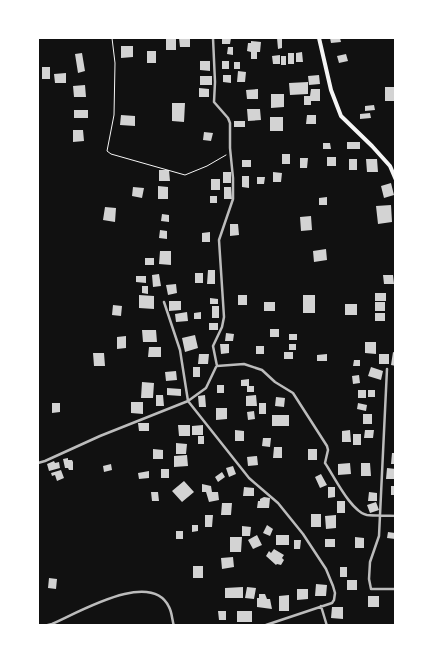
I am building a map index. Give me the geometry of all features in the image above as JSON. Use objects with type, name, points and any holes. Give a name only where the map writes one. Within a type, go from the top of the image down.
[{"type":"main road","points":[[319,38],[331,90],[341,116],[390,166],[396,180]]},
{"type":"street","points":[[38,463],[188,401],[206,388],[217,366],[212,346],[222,327],[224,317],[219,240],[233,199],[228,118],[214,102],[216,82],[213,38]]},
{"type":"street","points":[[164,302],[180,350],[188,401],[249,478],[278,503],[326,569],[335,593],[332,603],[266,625]]},
{"type":"street","points":[[217,366],[244,364],[262,370],[275,382],[293,393],[328,450],[325,463],[349,500],[366,515],[396,516]]},
{"type":"street","points":[[387,369],[379,536],[370,562],[369,579],[371,590],[396,589]]},
{"type":"street","points":[[44,626],[115,596],[132,591],[145,591],[162,598],[169,606],[174,626]]},
{"type":"street","points":[[321,606],[327,626]]},
{"type":"path","points":[[112,38],[116,63],[114,115],[107,151],[111,154],[185,175],[207,166],[230,153]]},
{"type":"building","points":[[166,38],[176,38],[176,50],[166,50]]},
{"type":"building","points":[[179,38],[190,38],[190,47],[180,47]]},
{"type":"building","points":[[222,38],[231,38],[230,44],[222,44]]},
{"type":"building","points":[[277,38],[282,38],[282,48],[278,49]]},
{"type":"building","points":[[330,38],[340,38],[341,42],[331,43]]},
{"type":"building","points":[[251,41],[261,42],[260,52],[257,52],[257,59],[251,59],[251,52],[247,51],[248,43],[251,43]]},
{"type":"building","points":[[121,46],[133,46],[133,57],[121,58]]},
{"type":"building","points":[[228,47],[233,47],[233,55],[227,54]]},
{"type":"building","points":[[147,51],[156,51],[156,63],[147,63]]},
{"type":"building","points":[[302,52],[303,62],[296,62],[296,53]]},
{"type":"building","points":[[82,53],[85,71],[78,73],[75,54]]},
{"type":"building","points":[[288,53],[294,53],[294,64],[288,64]]},
{"type":"building","points":[[346,54],[348,61],[339,63],[337,56]]},
{"type":"building","points":[[280,55],[280,64],[273,64],[272,56]]},
{"type":"building","points":[[281,56],[286,56],[286,65],[281,65]]},
{"type":"building","points":[[200,61],[210,61],[210,71],[200,70]]},
{"type":"building","points":[[222,61],[229,61],[229,69],[222,69]]},
{"type":"building","points":[[234,62],[240,62],[240,69],[234,69]]},
{"type":"building","points":[[42,67],[50,67],[50,79],[42,79]]},
{"type":"building","points":[[238,71],[246,72],[245,82],[237,82]]},
{"type":"building","points":[[66,73],[66,83],[55,83],[54,74]]},
{"type":"building","points":[[223,75],[231,75],[231,83],[223,82]]},
{"type":"building","points":[[319,75],[320,84],[309,85],[308,76]]},
{"type":"building","points":[[200,76],[212,76],[212,85],[200,85]]},
{"type":"building","points":[[308,82],[308,94],[290,95],[289,83]]},
{"type":"building","points":[[85,85],[86,97],[74,97],[73,86]]},
{"type":"building","points":[[385,87],[394,87],[394,101],[385,101]]},
{"type":"building","points":[[199,88],[209,89],[209,97],[199,97]]},
{"type":"building","points":[[258,89],[258,99],[247,99],[246,90]]},
{"type":"building","points":[[311,89],[320,89],[320,101],[311,101],[311,105],[304,105],[304,96],[310,96]]},
{"type":"building","points":[[271,94],[284,94],[284,107],[271,108]]},
{"type":"building","points":[[172,103],[185,103],[184,122],[172,121]]},
{"type":"building","points":[[374,105],[375,110],[365,111],[365,106]]},
{"type":"building","points":[[247,109],[260,109],[261,120],[248,121]]},
{"type":"building","points":[[74,110],[88,110],[88,118],[74,118]]},
{"type":"building","points":[[370,113],[371,118],[360,119],[360,114]]},
{"type":"building","points":[[121,115],[135,116],[135,126],[120,125]]},
{"type":"building","points":[[307,115],[316,115],[316,124],[306,124]]},
{"type":"building","points":[[270,117],[283,117],[283,131],[270,131]]},
{"type":"building","points":[[234,121],[245,121],[245,127],[234,127]]},
{"type":"building","points":[[73,130],[83,130],[84,141],[73,142]]},
{"type":"building","points":[[204,132],[213,133],[211,141],[203,140]]},
{"type":"building","points":[[347,142],[360,142],[360,149],[347,149]]},
{"type":"building","points":[[323,143],[330,143],[331,149],[323,149]]},
{"type":"building","points":[[282,154],[290,154],[290,164],[282,164]]},
{"type":"building","points":[[327,157],[336,157],[336,166],[327,166]]},
{"type":"building","points":[[300,158],[308,158],[307,168],[300,168]]},
{"type":"building","points":[[349,159],[357,159],[357,170],[349,170]]},
{"type":"building","points":[[366,159],[377,159],[378,172],[367,172]]},
{"type":"building","points":[[242,160],[251,160],[251,167],[242,167]]},
{"type":"building","points":[[159,170],[169,170],[170,181],[159,181]]},
{"type":"building","points":[[223,172],[231,172],[231,183],[223,183]]},
{"type":"building","points":[[273,172],[282,173],[281,182],[273,182]]},
{"type":"building","points":[[242,176],[249,176],[249,188],[242,187]]},
{"type":"building","points":[[257,177],[265,177],[264,184],[257,184]]},
{"type":"building","points":[[211,179],[220,179],[220,190],[211,190]]},
{"type":"building","points":[[391,183],[394,195],[384,198],[381,186]]},
{"type":"building","points":[[158,186],[168,187],[168,199],[158,199]]},
{"type":"building","points":[[133,187],[144,188],[142,198],[132,196]]},
{"type":"building","points":[[224,187],[231,187],[232,199],[224,199]]},
{"type":"building","points":[[210,196],[217,196],[217,203],[210,203]]},
{"type":"building","points":[[327,197],[327,205],[319,205],[319,198]]},
{"type":"building","points":[[391,205],[392,222],[378,224],[376,206]]},
{"type":"building","points":[[105,207],[116,208],[115,222],[103,220]]},
{"type":"building","points":[[162,214],[169,215],[169,222],[161,221]]},
{"type":"building","points":[[311,216],[312,230],[301,231],[300,217]]},
{"type":"building","points":[[230,224],[238,224],[239,235],[230,236]]},
{"type":"building","points":[[160,230],[167,231],[167,239],[159,238]]},
{"type":"building","points":[[210,232],[210,242],[202,242],[202,233]]},
{"type":"building","points":[[326,249],[327,260],[314,262],[313,251]]},
{"type":"building","points":[[160,251],[171,251],[171,265],[159,264]]},
{"type":"building","points":[[145,258],[154,258],[154,265],[145,265]]},
{"type":"building","points":[[208,270],[215,270],[215,284],[207,284]]},
{"type":"building","points":[[195,273],[203,273],[203,283],[195,283]]},
{"type":"building","points":[[159,274],[161,286],[153,287],[152,275]]},
{"type":"building","points":[[383,275],[393,275],[394,284],[384,284]]},
{"type":"building","points":[[136,276],[146,276],[146,283],[136,282]]},
{"type":"building","points":[[176,284],[177,293],[168,295],[166,285]]},
{"type":"building","points":[[142,286],[148,286],[148,294],[142,293]]},
{"type":"building","points":[[375,293],[386,293],[386,301],[375,301]]},
{"type":"building","points":[[139,295],[154,296],[154,309],[139,308]]},
{"type":"building","points":[[238,295],[247,295],[247,305],[238,305]]},
{"type":"building","points":[[303,295],[315,295],[315,313],[303,313]]},
{"type":"building","points":[[210,298],[218,299],[218,304],[210,304]]},
{"type":"building","points":[[169,301],[181,301],[181,310],[169,311]]},
{"type":"building","points":[[264,302],[275,302],[275,311],[264,311]]},
{"type":"building","points":[[375,302],[385,302],[385,311],[375,311]]},
{"type":"building","points":[[345,304],[357,304],[357,315],[345,315]]},
{"type":"building","points":[[113,305],[122,306],[121,316],[112,315]]},
{"type":"building","points":[[212,306],[219,306],[219,318],[212,318]]},
{"type":"building","points":[[187,312],[188,321],[176,322],[175,314]]},
{"type":"building","points":[[201,312],[201,319],[194,319],[194,313]]},
{"type":"building","points":[[375,313],[385,313],[385,321],[375,321]]},
{"type":"building","points":[[209,323],[218,323],[218,330],[209,330]]},
{"type":"building","points":[[270,329],[279,329],[279,337],[270,337]]},
{"type":"building","points":[[142,330],[156,330],[157,342],[143,342]]},
{"type":"building","points":[[226,333],[234,334],[233,341],[225,341]]},
{"type":"building","points":[[289,334],[297,334],[297,340],[289,340]]},
{"type":"building","points":[[195,335],[198,348],[185,352],[182,338]]},
{"type":"building","points":[[126,336],[126,348],[117,349],[117,337]]},
{"type":"building","points":[[365,342],[376,342],[376,354],[365,353]]},
{"type":"building","points":[[220,344],[229,344],[229,353],[221,354]]},
{"type":"building","points":[[289,344],[296,344],[296,350],[289,350]]},
{"type":"building","points":[[256,346],[264,346],[264,354],[256,354]]},
{"type":"building","points":[[149,347],[161,347],[161,357],[148,357]]},
{"type":"building","points":[[284,352],[293,352],[293,359],[284,359]]},
{"type":"building","points":[[393,352],[396,353],[396,366],[391,365]]},
{"type":"building","points":[[93,353],[104,353],[105,366],[94,366]]},
{"type":"building","points":[[199,354],[209,354],[208,364],[198,364]]},
{"type":"building","points":[[327,354],[327,361],[317,361],[317,355]]},
{"type":"building","points":[[379,354],[389,354],[389,364],[379,364]]},
{"type":"building","points":[[354,360],[360,360],[360,366],[353,366]]},
{"type":"building","points":[[193,367],[200,367],[200,377],[193,377]]},
{"type":"building","points":[[371,367],[383,371],[381,380],[368,376]]},
{"type":"building","points":[[176,371],[177,380],[166,381],[165,372]]},
{"type":"building","points":[[359,375],[360,383],[353,384],[352,376]]},
{"type":"building","points":[[249,379],[249,386],[254,386],[254,392],[247,392],[247,386],[241,386],[241,380]]},
{"type":"building","points":[[142,382],[154,383],[153,398],[141,398]]},
{"type":"building","points":[[217,385],[224,385],[224,393],[217,393]]},
{"type":"building","points":[[167,388],[181,389],[181,396],[167,395]]},
{"type":"building","points":[[358,390],[366,390],[366,398],[358,398]]},
{"type":"building","points":[[368,390],[375,390],[375,397],[368,397]]},
{"type":"building","points":[[156,395],[163,395],[164,406],[156,406]]},
{"type":"building","points":[[205,395],[206,407],[199,407],[198,396]]},
{"type":"building","points":[[256,395],[257,406],[246,406],[246,396]]},
{"type":"building","points":[[276,397],[285,398],[284,407],[275,406]]},
{"type":"building","points":[[131,402],[143,402],[143,414],[131,413]]},
{"type":"building","points":[[52,403],[60,403],[60,412],[52,413]]},
{"type":"building","points":[[259,403],[266,403],[266,414],[259,414]]},
{"type":"building","points":[[358,403],[367,405],[366,411],[357,409]]},
{"type":"building","points":[[216,408],[227,408],[227,419],[216,420]]},
{"type":"building","points":[[254,411],[255,419],[248,420],[247,412]]},
{"type":"building","points":[[363,414],[372,414],[372,424],[363,424]]},
{"type":"building","points":[[272,415],[289,415],[289,426],[272,426]]},
{"type":"building","points":[[138,423],[149,423],[149,431],[139,431]]},
{"type":"building","points":[[178,425],[190,425],[190,436],[179,436]]},
{"type":"building","points":[[203,425],[203,435],[192,435],[192,426]]},
{"type":"building","points":[[235,430],[244,431],[244,441],[235,441]]},
{"type":"building","points":[[350,430],[351,442],[342,442],[342,431]]},
{"type":"building","points":[[365,430],[374,430],[373,438],[364,438]]},
{"type":"building","points":[[353,434],[361,434],[361,445],[353,445]]},
{"type":"building","points":[[198,436],[204,436],[204,444],[198,444]]},
{"type":"building","points":[[263,438],[271,438],[270,447],[262,446]]},
{"type":"building","points":[[176,443],[187,444],[186,454],[176,454]]},
{"type":"building","points":[[274,447],[282,447],[282,458],[273,458]]},
{"type":"building","points":[[153,449],[163,450],[163,459],[153,459]]},
{"type":"building","points":[[308,449],[317,449],[317,460],[308,460]]},
{"type":"building","points":[[392,453],[396,453],[396,464],[391,464]]},
{"type":"building","points":[[187,455],[188,466],[174,467],[174,456]]},
{"type":"building","points":[[257,456],[258,465],[248,466],[247,457]]},
{"type":"building","points":[[68,458],[68,460],[73,462],[73,470],[65,468],[63,459]]},
{"type":"building","points":[[54,461],[55,463],[59,462],[60,468],[49,471],[47,464]]},
{"type":"building","points":[[350,463],[351,474],[338,475],[338,464]]},
{"type":"building","points":[[361,463],[370,463],[371,476],[361,476]]},
{"type":"building","points":[[111,464],[112,470],[104,472],[103,466]]},
{"type":"building","points":[[233,466],[236,474],[229,477],[226,468]]},
{"type":"building","points":[[387,468],[396,469],[396,479],[386,479]]},
{"type":"building","points":[[161,469],[169,469],[169,478],[161,478]]},
{"type":"building","points":[[61,470],[64,478],[57,481],[55,475],[52,476],[51,473]]},
{"type":"building","points":[[149,471],[149,478],[139,479],[138,473]]},
{"type":"building","points":[[222,472],[225,477],[218,482],[215,477]]},
{"type":"building","points":[[321,474],[327,485],[320,488],[315,477]]},
{"type":"building","points":[[184,481],[194,492],[182,502],[172,491]]},
{"type":"building","points":[[202,484],[211,486],[212,492],[218,492],[219,500],[209,502],[206,492],[202,492]]},
{"type":"building","points":[[391,486],[396,486],[396,495],[391,495]]},
{"type":"building","points":[[244,487],[254,488],[254,496],[243,496]]},
{"type":"building","points":[[328,487],[335,487],[335,497],[328,498]]},
{"type":"building","points":[[151,492],[158,492],[159,501],[152,501]]},
{"type":"building","points":[[369,492],[377,493],[377,501],[368,501]]},
{"type":"building","points":[[264,497],[270,498],[269,508],[257,508],[258,501]]},
{"type":"building","points":[[337,501],[345,501],[345,513],[337,513]]},
{"type":"building","points":[[376,502],[379,510],[370,513],[367,505]]},
{"type":"building","points":[[222,503],[232,503],[231,515],[221,515]]},
{"type":"building","points":[[311,514],[321,514],[321,527],[311,527]]},
{"type":"building","points":[[205,515],[213,515],[212,527],[205,527]]},
{"type":"building","points":[[336,515],[336,528],[326,529],[325,516]]},
{"type":"building","points":[[192,525],[198,525],[198,531],[192,532]]},
{"type":"building","points":[[267,525],[273,529],[270,536],[263,533]]},
{"type":"building","points":[[242,526],[251,527],[250,536],[242,536]]},
{"type":"building","points":[[176,531],[183,531],[183,539],[176,539]]},
{"type":"building","points":[[388,532],[395,533],[395,539],[387,538]]},
{"type":"building","points":[[257,535],[262,545],[253,549],[248,540]]},
{"type":"building","points":[[276,535],[289,535],[289,545],[276,545]]},
{"type":"building","points":[[230,537],[242,537],[241,552],[230,552]]},
{"type":"building","points":[[355,537],[364,538],[364,548],[355,548]]},
{"type":"building","points":[[325,539],[335,539],[335,547],[325,547]]},
{"type":"building","points":[[294,540],[301,540],[300,549],[294,549]]},
{"type":"building","points":[[274,549],[284,555],[281,565],[276,565],[266,556],[269,551],[271,553]]},
{"type":"building","points":[[233,557],[234,567],[222,569],[221,558]]},
{"type":"building","points":[[193,566],[203,566],[203,578],[193,578]]},
{"type":"building","points":[[340,567],[347,567],[347,577],[340,577]]},
{"type":"building","points":[[49,578],[57,579],[56,589],[48,588]]},
{"type":"building","points":[[347,580],[357,580],[357,590],[347,590]]},
{"type":"building","points":[[316,584],[327,585],[326,596],[315,596]]},
{"type":"building","points":[[243,587],[243,598],[225,598],[225,588]]},
{"type":"building","points":[[247,587],[256,588],[254,599],[245,598]]},
{"type":"building","points":[[297,589],[308,589],[308,599],[297,600]]},
{"type":"building","points":[[259,594],[265,594],[267,599],[270,599],[272,609],[257,607]]},
{"type":"building","points":[[289,595],[289,611],[279,611],[279,596]]},
{"type":"building","points":[[368,596],[379,596],[379,607],[368,607]]},
{"type":"building","points":[[332,607],[343,607],[343,619],[331,618]]},
{"type":"building","points":[[218,611],[226,611],[226,620],[219,620]]},
{"type":"building","points":[[237,611],[252,611],[252,622],[237,622]]}]
